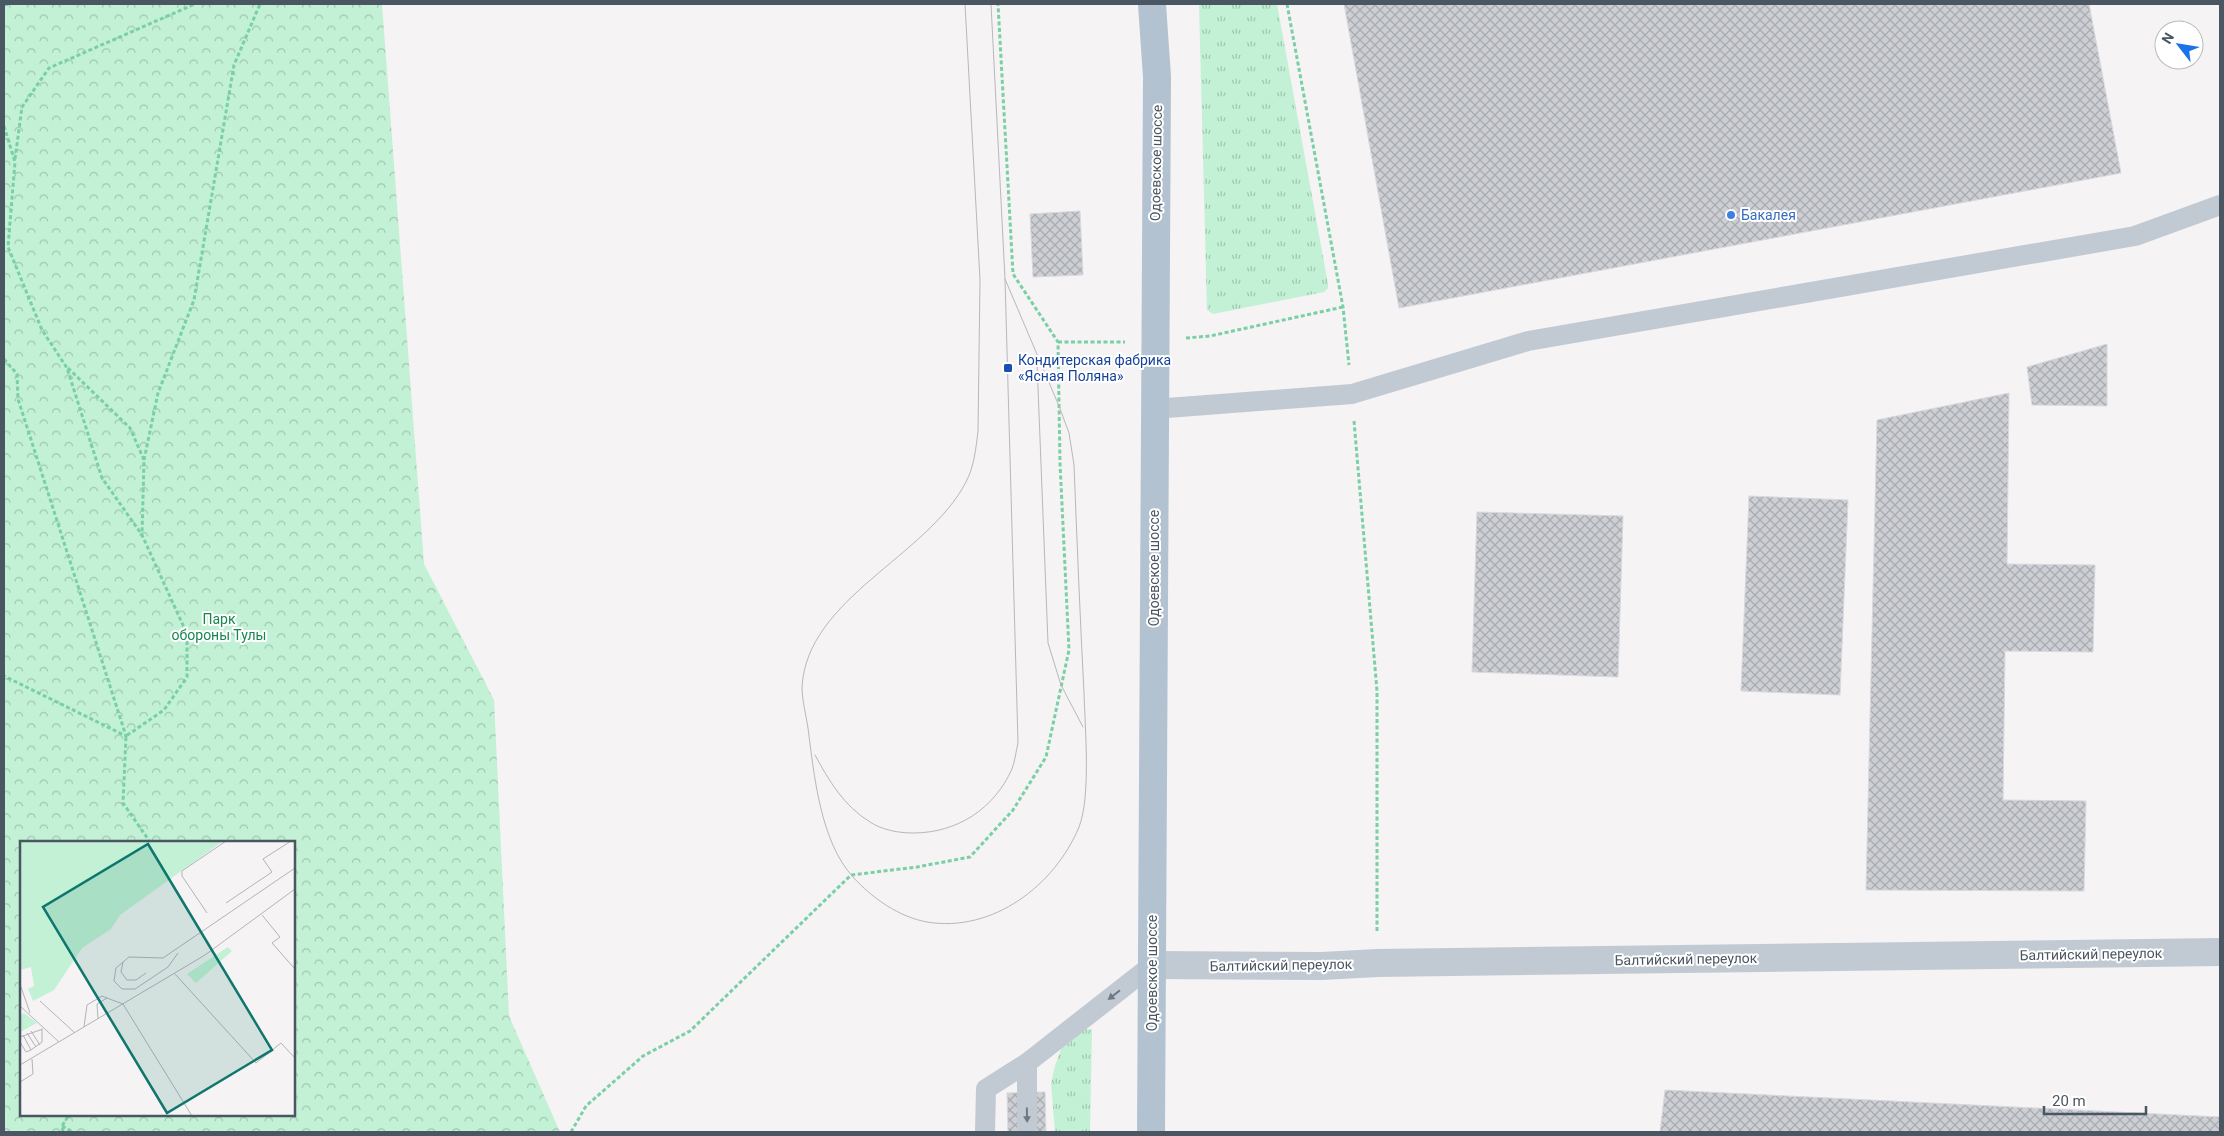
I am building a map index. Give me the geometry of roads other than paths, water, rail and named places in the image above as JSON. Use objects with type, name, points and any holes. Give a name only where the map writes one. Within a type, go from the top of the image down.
[{"type":"main road","name":"Одоевское шоссе","points":[[1151,1132],[1157,77],[1152,4]]},
{"type":"street","name":"Балтийский переулок","points":[[1152,965],[1322,966],[1377,963],[2220,952]]},
{"type":"lane","points":[[1154,409],[1352,394],[1528,341],[2135,236],[2220,204]]},
{"type":"lane","points":[[985,1132],[986,1089],[1027,1063],[1152,965]]},
{"type":"lane","points":[[1027,1063],[1028,1132]]},
{"type":"tram line","points":[[965,4],[980,280],[978,431],[973,464],[966,482],[948,509],[925,533],[871,579],[824,628],[809,656],[802,687],[820,806],[833,845],[842,862],[853,877],[877,899],[906,916],[927,922],[951,923],[975,920],[998,912],[1019,900],[1038,885],[1054,868],[1068,848],[1079,827],[1085,798],[1086,742],[1074,465],[1069,433],[1059,406],[1005,279]]},
{"type":"tram line","points":[[815,755],[838,792],[861,816],[880,827],[908,833],[944,829],[972,816],[995,796],[1014,763],[1018,743],[1005,279],[991,4]]},
{"type":"tram line","points":[[1037,362],[1048,643],[1061,685],[1083,727]]},
{"type":"place","name":"Бакалея","points":[[1731,215]]},
{"type":"place","name":"Кондитерская фабрика «Ясная Поляна»","points":[[1008,368]]},
{"type":"park label","name":"Парк обороны Тулы","points":[[219,628]]}]
